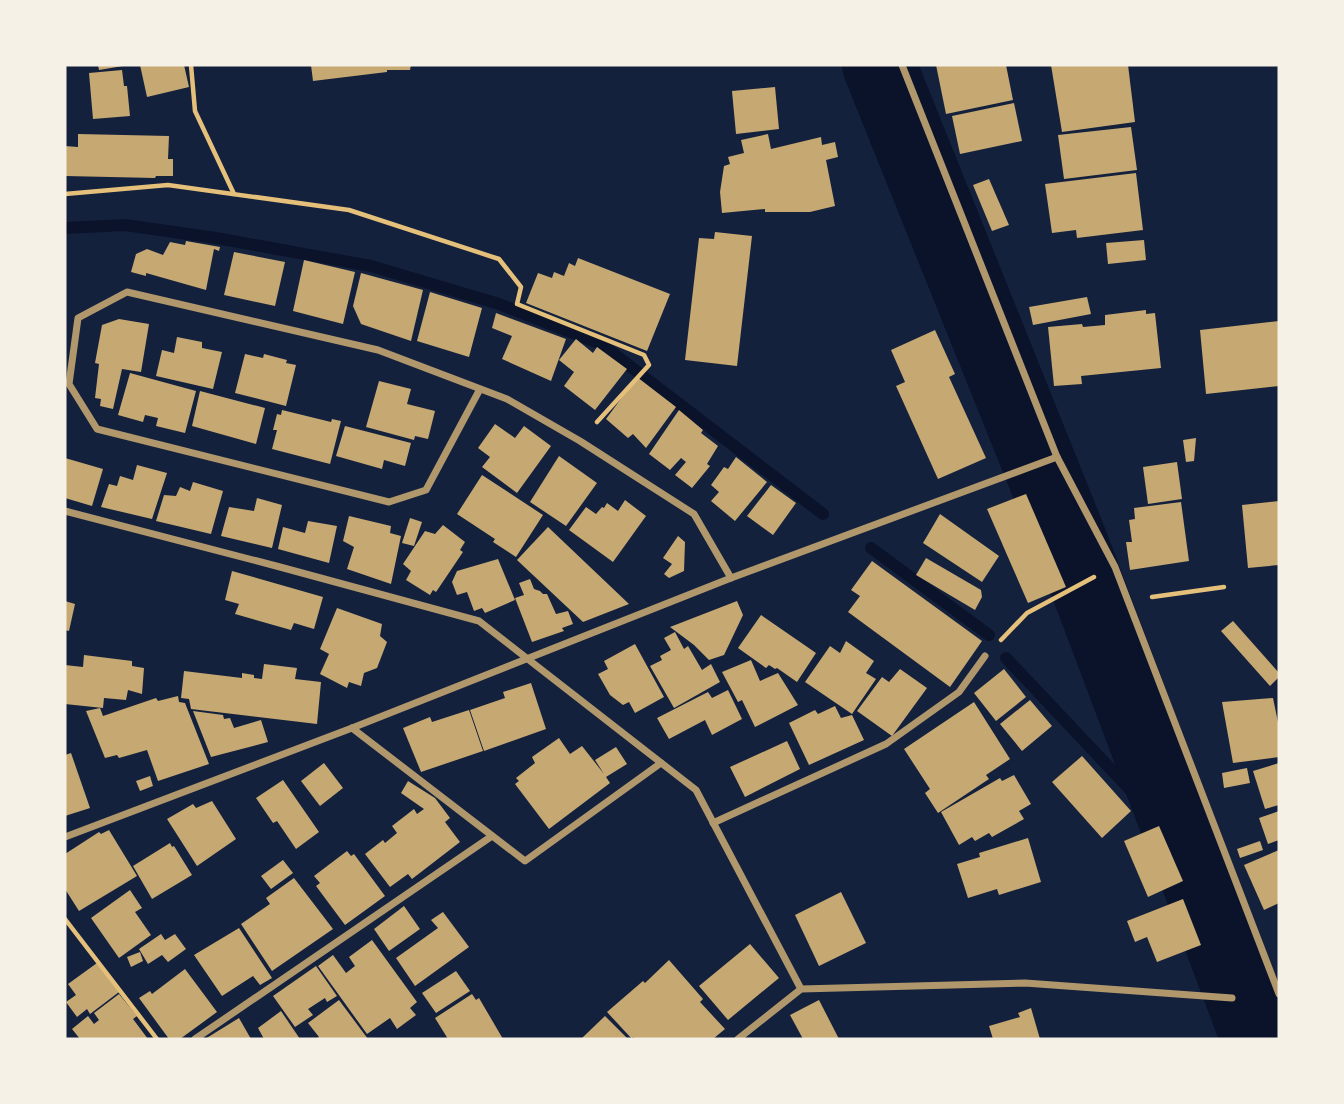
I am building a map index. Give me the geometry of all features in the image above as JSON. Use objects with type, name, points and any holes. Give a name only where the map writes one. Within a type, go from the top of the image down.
[{"type":"street","points":[[902,65],[1057,457],[1115,567],[1279,994]]},
{"type":"street","points":[[481,389],[426,490],[389,502],[97,429],[69,384],[78,318],[127,292],[378,350],[507,398],[694,514],[731,578]]},
{"type":"street","points":[[65,332],[76,334]]},
{"type":"street","points":[[65,836],[731,578],[1057,457]]},
{"type":"street","points":[[65,511],[479,621],[696,790],[802,989]]},
{"type":"street","points":[[713,822],[886,744],[959,692],[985,656]]},
{"type":"street","points":[[352,727],[525,861],[661,763]]},
{"type":"street","points":[[195,1039],[492,836]]},
{"type":"street","points":[[738,1039],[802,989],[1025,983],[1232,998]]},
{"type":"path","points":[[191,65],[195,111],[234,194]]},
{"type":"path","points":[[65,194],[168,185],[349,210],[499,260],[520,287],[517,304],[644,355],[649,365],[580,441]]},
{"type":"path","points":[[1128,601],[1224,587]]},
{"type":"path","points":[[985,656],[1027,613],[1070,589]]},
{"type":"path","points":[[65,919],[157,1039]]},
{"type":"building","points":[[98,65],[123,65],[123,66],[99,70]]},
{"type":"building","points":[[140,65],[184,65],[189,87],[147,97]]},
{"type":"building","points":[[311,65],[411,65],[410,70],[387,70],[313,81]]},
{"type":"building","points":[[936,65],[1006,65],[1013,100],[946,114]]},
{"type":"building","points":[[1051,65],[1128,65],[1135,122],[1062,132]]},
{"type":"building","points":[[122,70],[124,86],[127,86],[130,116],[93,119],[89,73]]},
{"type":"building","points":[[775,87],[779,129],[736,134],[732,91]]},
{"type":"building","points":[[1014,103],[1022,141],[960,154],[952,116]]},
{"type":"building","points":[[1131,127],[1137,170],[1064,179],[1058,135]]},
{"type":"building","points":[[78,134],[169,136],[168,159],[173,159],[173,176],[65,176],[65,146],[78,147]]},
{"type":"building","points":[[768,134],[771,149],[821,137],[822,145],[835,142],[838,157],[826,160],[835,206],[810,212],[765,212],[765,209],[722,213],[720,192],[724,166],[730,164],[728,157],[744,153],[741,140]]},
{"type":"building","points":[[1136,173],[1143,230],[1077,238],[1076,230],[1052,233],[1045,184]]},
{"type":"building","points":[[989,179],[1009,225],[992,231],[973,185]]},
{"type":"building","points":[[715,232],[752,236],[737,366],[685,360],[699,238],[714,239]]},
{"type":"building","points":[[1144,240],[1146,260],[1108,264],[1106,243]]},
{"type":"building","points":[[186,241],[220,247],[219,251],[214,249],[206,290],[146,273],[146,276],[131,272],[136,254],[147,249],[163,255],[170,242],[185,245]]},
{"type":"building","points":[[234,252],[285,262],[275,306],[224,295]]},
{"type":"building","points":[[578,258],[670,294],[647,351],[526,303],[538,273],[552,278],[554,272],[564,276],[569,263],[575,266]]},
{"type":"building","points":[[304,260],[355,272],[343,324],[293,311]]},
{"type":"building","points":[[361,273],[423,290],[411,341],[361,324],[353,306]]},
{"type":"building","points":[[430,292],[482,308],[469,357],[417,341]]},
{"type":"building","points":[[1087,297],[1091,314],[1033,325],[1029,307]]},
{"type":"building","points":[[1146,310],[1146,314],[1155,313],[1161,368],[1081,376],[1082,384],[1054,386],[1048,327],[1105,325],[1105,315]]},
{"type":"building","points":[[496,313],[566,339],[551,381],[502,359],[512,336],[492,328]]},
{"type":"building","points":[[119,319],[149,324],[141,372],[122,369],[113,409],[100,406],[101,399],[95,398],[99,364],[95,363],[102,325]]},
{"type":"building","points":[[1279,321],[1279,386],[1206,394],[1200,330]]},
{"type":"building","points":[[935,330],[955,374],[949,377],[986,458],[938,479],[896,386],[905,382],[891,350]]},
{"type":"building","points":[[177,337],[202,342],[202,348],[222,352],[213,389],[156,376],[162,350],[174,353]]},
{"type":"building","points":[[576,339],[593,353],[597,347],[627,369],[595,410],[564,386],[574,372],[559,360]]},
{"type":"building","points":[[245,354],[263,358],[264,354],[296,365],[286,406],[235,393]]},
{"type":"building","points":[[130,373],[196,391],[185,433],[156,426],[158,418],[145,415],[143,422],[118,415]]},
{"type":"building","points":[[637,377],[676,407],[646,448],[633,434],[628,438],[606,419]]},
{"type":"building","points":[[379,381],[411,389],[407,404],[435,411],[428,439],[415,436],[414,440],[366,427]]},
{"type":"building","points":[[200,391],[265,408],[256,444],[192,426]]},
{"type":"building","points":[[282,410],[331,422],[332,419],[341,421],[330,464],[272,449],[277,430],[273,430],[277,414],[281,415]]},
{"type":"building","points":[[679,410],[718,446],[707,464],[710,466],[692,488],[675,475],[686,462],[681,458],[670,470],[649,454]]},
{"type":"building","points":[[495,424],[515,438],[524,426],[551,446],[517,493],[482,467],[490,457],[478,448]]},
{"type":"building","points":[[345,426],[411,443],[405,466],[384,460],[382,469],[336,456]]},
{"type":"building","points":[[1196,438],[1194,461],[1186,462],[1183,440]]},
{"type":"building","points":[[559,456],[597,483],[566,526],[530,502]]},
{"type":"building","points":[[736,457],[767,482],[735,521],[711,501],[719,492],[711,485],[724,467],[728,469]]},
{"type":"building","points":[[65,458],[103,469],[92,506],[65,498]]},
{"type":"building","points":[[1177,462],[1182,499],[1148,504],[1143,467]]},
{"type":"building","points":[[137,465],[167,473],[152,519],[101,507],[109,484],[117,486],[120,476],[133,480]]},
{"type":"building","points":[[482,475],[543,515],[516,557],[493,542],[495,539],[457,514]]},
{"type":"building","points":[[193,482],[223,491],[211,534],[156,521],[164,495],[176,496],[180,487],[190,491]]},
{"type":"building","points":[[771,485],[796,503],[773,535],[747,516]]},
{"type":"building","points":[[1026,494],[1066,587],[1028,603],[987,509]]},
{"type":"building","points":[[257,498],[282,505],[272,548],[221,536],[229,507],[254,511]]},
{"type":"building","points":[[625,500],[646,516],[613,562],[569,530],[586,507],[596,514],[607,503],[618,511]]},
{"type":"building","points":[[1279,501],[1279,565],[1248,568],[1242,505]]},
{"type":"building","points":[[1181,502],[1189,561],[1130,570],[1126,542],[1132,542],[1129,520],[1135,519],[1134,508]]},
{"type":"building","points":[[940,514],[999,556],[982,582],[923,543]]},
{"type":"building","points":[[349,516],[391,526],[390,533],[401,536],[391,584],[347,569],[354,547],[343,541]]},
{"type":"building","points":[[410,518],[422,522],[414,546],[402,543]]},
{"type":"building","points":[[308,521],[337,526],[329,563],[278,549],[283,527],[305,533]]},
{"type":"building","points":[[443,525],[465,542],[460,550],[463,552],[436,592],[433,590],[430,595],[406,580],[411,571],[403,564],[425,531],[435,534]]},
{"type":"building","points":[[548,527],[629,604],[583,622],[517,560]]},
{"type":"building","points":[[678,536],[685,542],[684,571],[669,578],[664,574],[672,564],[663,558]]},
{"type":"building","points":[[926,558],[981,590],[982,597],[975,610],[916,575]]},
{"type":"building","points":[[498,559],[515,600],[485,613],[482,608],[474,611],[467,592],[457,595],[452,582],[457,571]]},
{"type":"building","points":[[872,561],[982,641],[950,687],[848,612],[860,596],[851,590]]},
{"type":"building","points":[[232,571],[323,597],[314,629],[294,623],[291,630],[235,614],[239,604],[225,600]]},
{"type":"building","points":[[530,579],[534,589],[547,594],[556,614],[568,611],[573,624],[562,628],[564,631],[532,642],[515,598],[524,595],[519,583]]},
{"type":"building","points":[[65,601],[75,604],[69,631],[65,630]]},
{"type":"building","points":[[737,601],[743,615],[724,655],[709,660],[670,627]]},
{"type":"building","points":[[337,608],[382,624],[380,636],[387,642],[377,668],[364,673],[361,686],[349,682],[347,688],[320,674],[329,654],[320,649]]},
{"type":"building","points":[[761,615],[816,653],[797,682],[777,668],[769,665],[766,668],[738,648]]},
{"type":"building","points":[[1233,621],[1279,673],[1279,677],[1270,686],[1221,631]]},
{"type":"building","points":[[675,632],[684,649],[688,646],[702,670],[711,664],[720,682],[674,708],[650,666],[662,660],[660,656],[671,650],[664,638]]},
{"type":"building","points":[[846,641],[874,661],[866,673],[876,679],[852,714],[805,682],[830,646],[840,653]]},
{"type":"building","points":[[635,644],[664,697],[635,713],[629,702],[623,705],[610,695],[598,674],[608,669],[604,661]]},
{"type":"building","points":[[84,655],[132,661],[132,666],[144,668],[142,694],[128,690],[126,700],[104,698],[103,708],[65,704],[65,665],[83,667]]},
{"type":"building","points":[[751,660],[760,681],[778,673],[798,705],[755,727],[742,700],[738,702],[722,672]]},
{"type":"building","points":[[264,664],[297,668],[295,679],[321,682],[317,724],[191,709],[189,699],[181,698],[184,671],[242,678],[242,673],[262,679]]},
{"type":"building","points":[[900,669],[927,688],[892,736],[857,711],[882,677],[889,682]]},
{"type":"building","points":[[1004,669],[1026,697],[996,721],[974,693]]},
{"type":"building","points":[[531,683],[546,729],[484,751],[470,710],[505,698],[503,692]]},
{"type":"building","points":[[728,690],[742,719],[712,735],[705,720],[669,739],[657,718],[708,692],[712,698]]},
{"type":"building","points":[[178,696],[179,702],[185,703],[209,764],[158,781],[147,750],[119,758],[117,755],[105,758],[86,711],[100,708],[103,716],[156,698],[158,701]]},
{"type":"building","points":[[1273,698],[1279,727],[1279,757],[1233,763],[1222,702]]},
{"type":"building","points":[[1030,700],[1052,726],[1022,751],[1000,724]]},
{"type":"building","points":[[974,702],[1010,759],[986,775],[989,779],[938,813],[925,793],[930,789],[904,749]]},
{"type":"building","points":[[835,706],[841,718],[852,715],[864,740],[809,765],[789,723],[815,710],[818,714]]},
{"type":"building","points":[[469,710],[483,751],[421,772],[403,728],[430,717],[432,722]]},
{"type":"building","points":[[193,711],[223,715],[224,719],[230,718],[234,728],[261,720],[268,742],[211,757]]},
{"type":"building","points":[[559,738],[570,754],[582,746],[604,774],[595,760],[616,747],[627,764],[606,777],[610,783],[549,829],[515,784],[519,781],[516,778],[535,763],[532,757]]},
{"type":"building","points":[[787,741],[800,769],[745,797],[730,767]]},
{"type":"building","points":[[71,753],[90,808],[65,816],[65,755]]},
{"type":"building","points":[[1082,756],[1131,811],[1102,838],[1052,782]]},
{"type":"building","points":[[324,763],[343,788],[320,806],[301,781]]},
{"type":"building","points":[[1279,763],[1279,805],[1265,809],[1253,771]]},
{"type":"building","points":[[1247,768],[1250,783],[1224,788],[1222,773]]},
{"type":"building","points":[[1014,775],[1031,804],[1019,811],[1024,819],[992,837],[989,833],[975,841],[972,837],[959,845],[941,812],[1000,778],[1002,781]]},
{"type":"building","points":[[150,776],[153,786],[140,791],[136,781]]},
{"type":"building","points":[[283,780],[319,832],[296,849],[277,821],[273,823],[256,798]]},
{"type":"building","points":[[408,781],[435,798],[450,818],[445,822],[460,842],[412,879],[408,874],[390,887],[365,854],[397,833],[392,826],[414,809],[417,814],[424,809],[401,793]]},
{"type":"building","points":[[212,801],[236,839],[197,866],[167,819],[193,804],[196,808]]},
{"type":"building","points":[[1279,811],[1279,840],[1268,844],[1259,818]]},
{"type":"building","points":[[1159,826],[1183,881],[1148,897],[1124,841]]},
{"type":"building","points":[[109,830],[137,876],[79,911],[65,889],[65,854],[99,832],[101,834]]},
{"type":"building","points":[[1028,838],[1041,882],[999,895],[997,889],[968,898],[957,864],[980,857],[979,853]]},
{"type":"building","points":[[1260,841],[1263,850],[1240,858],[1237,849]]},
{"type":"building","points":[[170,843],[192,875],[152,899],[133,866]]},
{"type":"building","points":[[1279,850],[1279,903],[1264,910],[1244,865]]},
{"type":"building","points":[[347,851],[351,856],[354,854],[385,896],[345,925],[316,886],[320,883],[314,876]]},
{"type":"building","points":[[283,860],[293,873],[271,889],[261,876]]},
{"type":"building","points":[[294,878],[333,929],[272,971],[241,924],[270,904],[266,898]]},
{"type":"building","points":[[130,890],[142,908],[135,912],[151,935],[119,958],[91,918]]},
{"type":"building","points":[[841,892],[866,943],[819,966],[795,915]]},
{"type":"building","points":[[1183,899],[1201,945],[1157,962],[1147,937],[1135,942],[1127,921]]},
{"type":"building","points":[[404,906],[420,929],[389,951],[374,929]]},
{"type":"building","points":[[443,912],[469,947],[415,986],[396,958],[438,928],[431,920]]},
{"type":"building","points":[[239,928],[272,978],[260,985],[253,976],[222,996],[194,955]]},
{"type":"building","points":[[161,934],[165,940],[175,934],[186,949],[168,962],[162,955],[148,964],[139,949]]},
{"type":"building","points":[[372,940],[417,1002],[410,1008],[416,1015],[397,1029],[390,1018],[367,1034],[318,966],[333,955],[346,973],[355,966],[349,957]]},
{"type":"building","points":[[750,944],[779,978],[728,1020],[699,986]]},
{"type":"building","points":[[140,952],[143,961],[131,967],[127,957]]},
{"type":"building","points":[[669,960],[703,999],[700,1002],[725,1029],[713,1039],[632,1039],[607,1012],[643,981],[645,983]]},
{"type":"building","points":[[97,963],[119,992],[90,1014],[87,1009],[77,1017],[66,1002],[76,995],[68,984]]},
{"type":"building","points":[[316,966],[337,996],[327,1002],[325,998],[308,1009],[313,1015],[295,1027],[273,996]]},
{"type":"building","points":[[185,969],[217,1012],[180,1039],[169,1039],[139,998],[150,991],[152,994]]},
{"type":"building","points":[[456,971],[470,991],[436,1013],[422,993]]},
{"type":"building","points":[[119,994],[137,1016],[133,1019],[148,1039],[80,1039],[72,1029],[88,1016],[94,1024],[99,1020],[94,1013]]},
{"type":"building","points":[[472,994],[476,1000],[479,998],[503,1039],[448,1039],[435,1018]]},
{"type":"building","points":[[339,1000],[368,1039],[316,1039],[319,1037],[308,1023]]},
{"type":"building","points":[[819,1000],[839,1039],[803,1039],[790,1015]]},
{"type":"building","points":[[1031,1008],[1040,1039],[993,1039],[989,1026],[1020,1017],[1018,1013]]},
{"type":"building","points":[[281,1011],[300,1039],[264,1039],[258,1028]]},
{"type":"building","points":[[605,1016],[628,1039],[581,1039]]},
{"type":"building","points":[[239,1018],[251,1039],[205,1039]]},
{"type":"waterway","points":[[879,65],[1070,540],[1258,1039]]},
{"type":"waterway","points":[[65,228],[125,225],[216,238],[371,266],[499,304],[601,344],[823,514]]},
{"type":"waterway","points":[[871,548],[989,635]]},
{"type":"waterway","points":[[1006,658],[1156,817],[1174,815]]}]
